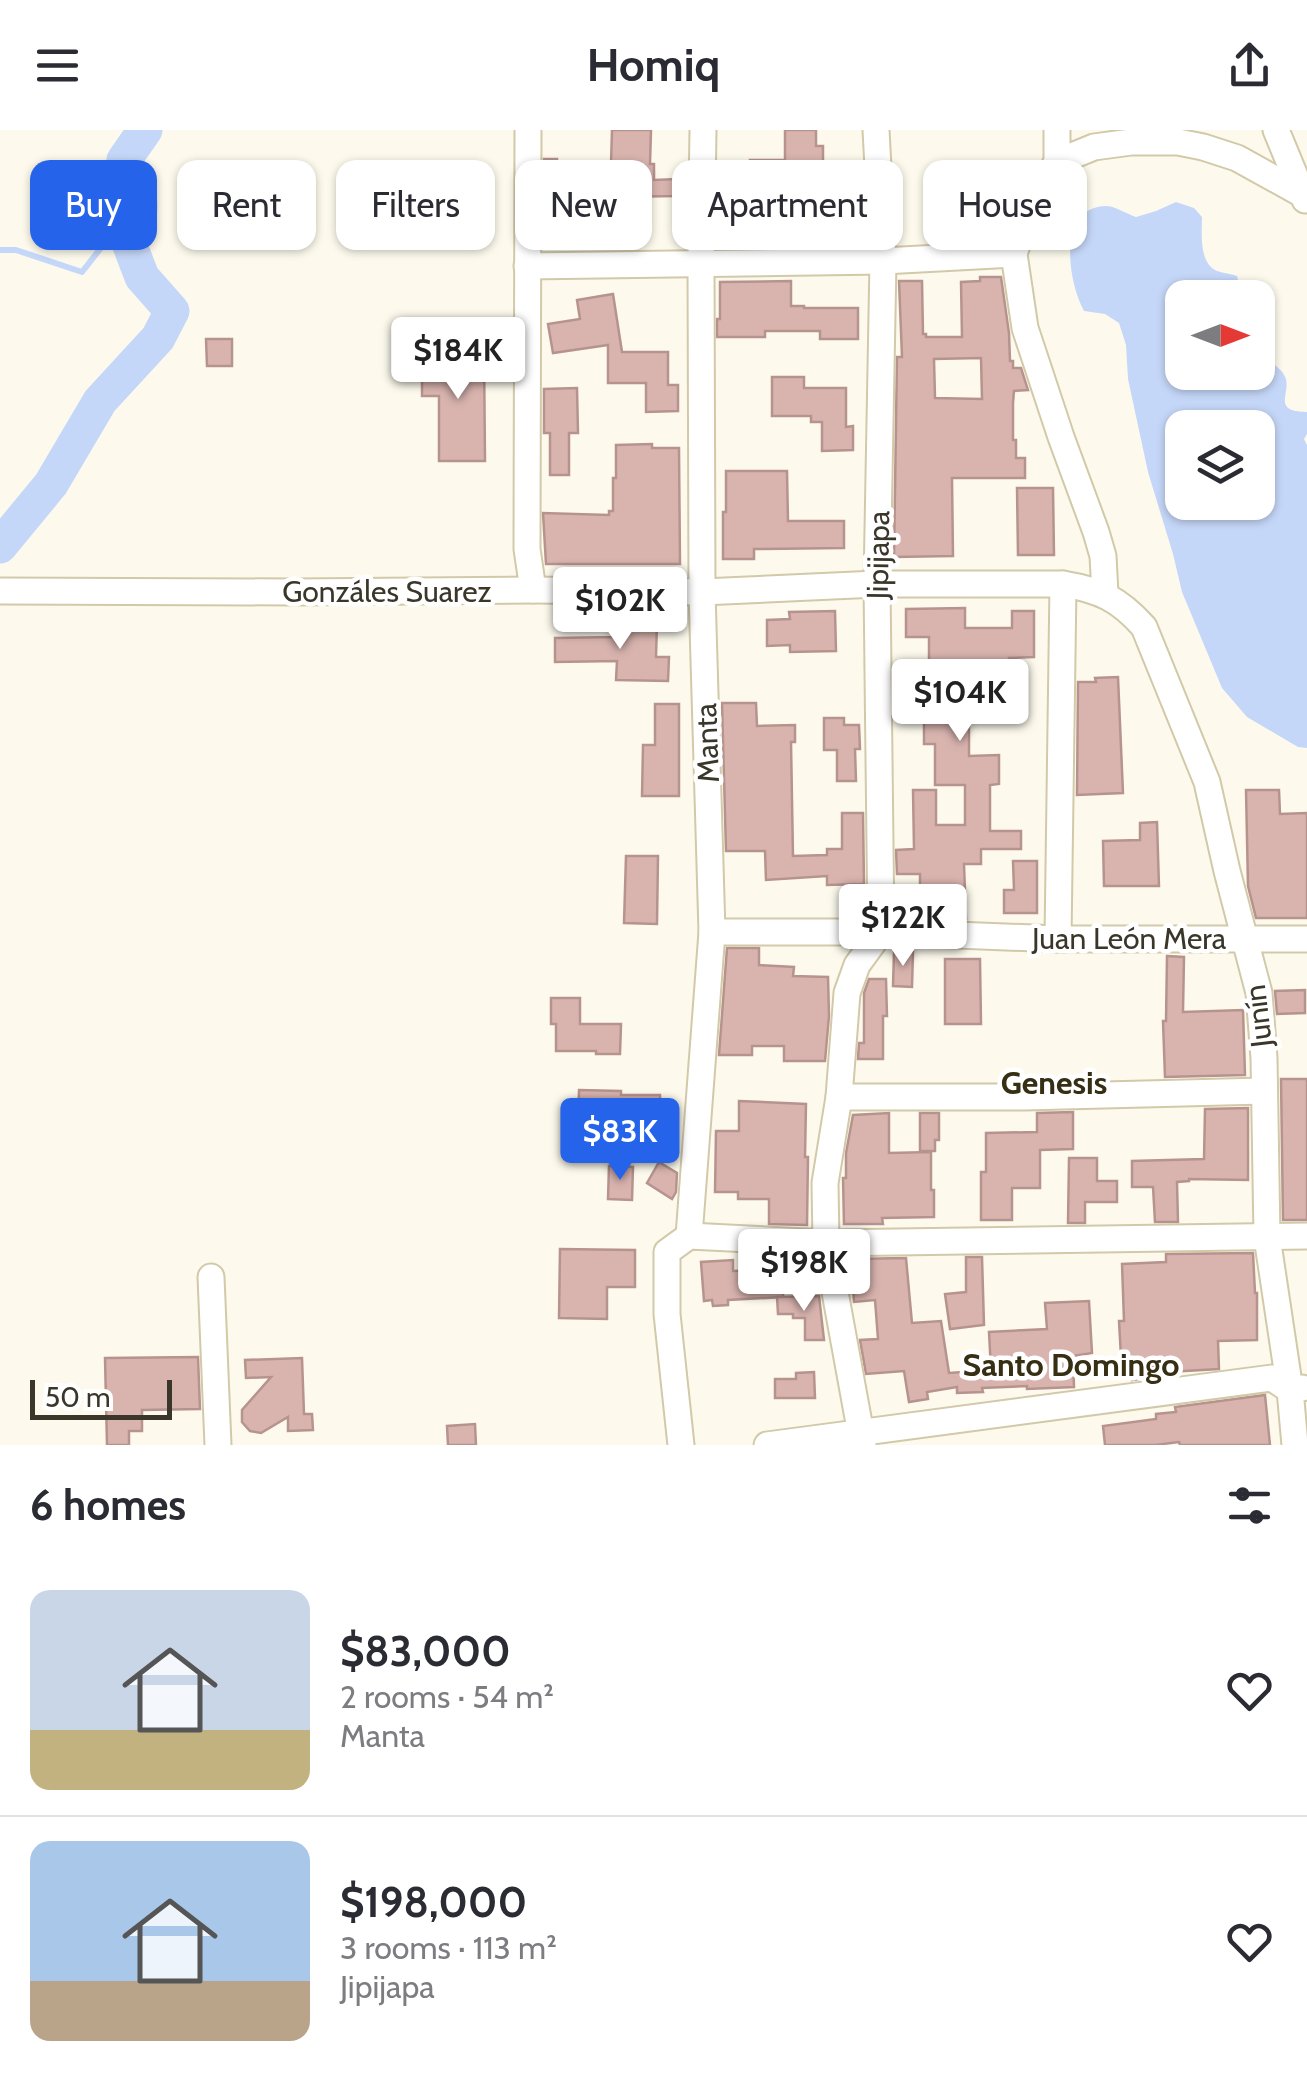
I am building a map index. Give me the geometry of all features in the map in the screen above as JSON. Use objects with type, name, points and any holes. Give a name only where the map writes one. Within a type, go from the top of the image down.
[{"type":"street","points":[[528,130],[526,549],[533,590]]},
{"type":"street","name":"Manta","points":[[689,1236],[712,932],[702,592],[703,130]]},
{"type":"street","name":"Jipijapa","points":[[876,130],[882,261],[878,584],[880,932]]},
{"type":"street","points":[[1057,130],[1057,160]]},
{"type":"street","points":[[1276,130],[1304,199]]},
{"type":"street","points":[[1062,160],[1094,147],[1178,142],[1237,158],[1304,199]]},
{"type":"street","points":[[1015,250],[1024,328],[1104,556],[1105,594]]},
{"type":"street","points":[[527,266],[882,261],[1014,254]]},
{"type":"street","name":"Gonzáles Suarez","points":[[0,590],[702,592],[878,584],[1063,584],[1105,594],[1128,610]]},
{"type":"street","points":[[1058,939],[1063,584]]},
{"type":"street","name":"Junín","points":[[1128,610],[1144,627],[1207,782],[1259,993],[1268,1237],[1299,1389],[1295,1445]]},
{"type":"street","name":"Juan León Mera","points":[[712,932],[880,932],[1058,939],[1307,938]]},
{"type":"street","points":[[862,1440],[826,1243],[825,1183],[839,1097],[846,994],[858,965],[880,932]]},
{"type":"street","points":[[839,1097],[1024,1098],[1264,1091]]},
{"type":"street","points":[[681,1445],[667,1314],[667,1252],[689,1236],[826,1243],[1307,1236]]},
{"type":"street","points":[[211,1277],[218,1445]]},
{"type":"street","points":[[767,1445],[862,1440],[1272,1378],[1299,1389],[1307,1413]]},
{"type":"water","points":[[1176,202],[1194,208],[1202,217],[1202,244],[1208,263],[1217,271],[1237,276],[1238,280],[1165,280],[1165,390],[1275,390],[1275,366],[1286,379],[1286,406],[1307,412],[1307,748],[1298,747],[1247,717],[1222,688],[1182,592],[1148,472],[1119,323],[1105,314],[1084,311],[1078,298],[1070,250],[1087,250],[1087,212],[1106,206],[1136,217]]},
{"type":"building","points":[[612,130],[651,130],[650,160],[611,160]]},
{"type":"building","points":[[785,130],[816,130],[816,146],[823,146],[823,160],[785,160]]},
{"type":"building","points":[[652,164],[654,180],[672,179],[672,196],[652,196]]},
{"type":"building","points":[[980,277],[1001,277],[1010,361],[1013,368],[1021,368],[1028,390],[1014,391],[1013,403],[1013,440],[1016,458],[1025,458],[1025,478],[952,478],[953,556],[894,557],[897,357],[902,357],[899,281],[922,281],[926,337],[962,337],[961,282],[980,281]],"holes":[[[981,358],[982,399],[935,398],[934,359]]]},
{"type":"building","points":[[791,281],[791,306],[858,308],[858,339],[820,339],[820,331],[765,331],[765,337],[717,337],[720,282]]},
{"type":"building","points":[[613,294],[622,352],[668,352],[668,385],[678,385],[678,411],[646,412],[646,383],[608,383],[608,345],[553,353],[548,324],[580,319],[577,300]]},
{"type":"building","points":[[206,339],[232,339],[232,366],[207,366]]},
{"type":"building","points":[[422,351],[484,351],[485,461],[439,461],[439,396],[422,396]]},
{"type":"building","points":[[772,377],[804,377],[804,388],[846,388],[846,427],[853,426],[853,450],[822,451],[822,422],[811,422],[811,416],[772,416]]},
{"type":"building","points":[[577,388],[578,433],[569,433],[569,475],[550,475],[550,433],[544,433],[544,389]]},
{"type":"building","points":[[652,444],[652,448],[679,448],[680,564],[546,564],[543,513],[609,515],[613,511],[616,445]]},
{"type":"building","points":[[726,471],[787,471],[788,521],[844,521],[844,548],[754,549],[754,559],[723,559]]},
{"type":"building","points":[[1017,488],[1053,488],[1054,555],[1018,555]]},
{"type":"building","points":[[965,608],[965,628],[1012,628],[1012,611],[1034,611],[1034,657],[1009,658],[1009,691],[997,691],[997,715],[969,716],[969,756],[999,755],[999,784],[990,785],[990,831],[1021,831],[1021,849],[981,849],[981,864],[964,864],[966,919],[946,918],[945,892],[920,892],[920,874],[897,874],[896,850],[914,849],[913,790],[936,790],[936,825],[965,825],[965,785],[935,785],[935,744],[924,744],[929,637],[906,637],[906,609]]},
{"type":"building","points":[[835,611],[836,651],[790,652],[790,645],[767,646],[767,620],[790,619],[789,612]]},
{"type":"building","points":[[616,623],[657,623],[656,657],[669,657],[668,681],[616,680],[617,661],[555,662],[555,638],[615,637]]},
{"type":"building","points":[[1118,677],[1123,793],[1077,795],[1078,682]]},
{"type":"building","points":[[722,703],[756,703],[757,726],[795,725],[795,742],[791,742],[793,856],[827,855],[827,849],[842,849],[842,813],[863,813],[864,884],[827,885],[827,876],[766,880],[765,851],[726,851]]},
{"type":"building","points":[[655,704],[679,704],[679,796],[642,796],[643,745],[655,745]]},
{"type":"building","points":[[824,718],[844,718],[844,725],[859,725],[856,781],[837,781],[837,750],[824,750]]},
{"type":"building","points":[[1246,790],[1279,790],[1280,814],[1307,813],[1307,918],[1256,918],[1248,886]]},
{"type":"building","points":[[1157,822],[1159,886],[1104,886],[1103,841],[1140,840],[1140,823]]},
{"type":"building","points":[[626,856],[658,856],[657,924],[624,923]]},
{"type":"building","points":[[1013,861],[1037,861],[1037,913],[1004,913],[1004,890],[1014,890]]},
{"type":"building","points":[[727,948],[759,948],[759,965],[794,967],[793,976],[828,977],[825,1061],[784,1061],[784,1046],[752,1046],[752,1055],[719,1055]]},
{"type":"building","points":[[894,952],[913,952],[912,987],[893,986]]},
{"type":"building","points":[[1167,956],[1184,957],[1183,1012],[1243,1010],[1245,1075],[1165,1077]]},
{"type":"building","points":[[945,959],[980,959],[981,1024],[945,1024]]},
{"type":"building","points":[[869,979],[886,979],[883,1059],[858,1059],[859,1043],[864,1043],[864,993]]},
{"type":"building","points":[[1305,990],[1305,1013],[1277,1014],[1275,991]]},
{"type":"building","points":[[551,998],[580,998],[580,1024],[621,1024],[620,1054],[556,1051]]},
{"type":"building","points":[[1281,1079],[1307,1079],[1307,1220],[1283,1220]]},
{"type":"building","points":[[579,1090],[660,1095],[660,1136],[627,1136],[627,1125],[578,1125]]},
{"type":"building","points":[[739,1101],[806,1104],[807,1225],[769,1224],[769,1199],[738,1199],[738,1192],[715,1192],[716,1131],[739,1131]]},
{"type":"building","points":[[1248,1108],[1248,1180],[1177,1182],[1178,1222],[1155,1222],[1153,1187],[1132,1187],[1132,1161],[1204,1159],[1205,1109]]},
{"type":"building","points":[[1073,1112],[1073,1149],[1040,1150],[1040,1188],[1012,1188],[1012,1220],[981,1220],[986,1133],[1037,1132],[1037,1113]]},
{"type":"building","points":[[889,1113],[889,1153],[931,1152],[934,1217],[882,1218],[883,1224],[844,1224],[843,1178],[853,1115]]},
{"type":"building","points":[[920,1113],[939,1113],[935,1151],[920,1151]]},
{"type":"building","points":[[1069,1158],[1097,1158],[1097,1181],[1117,1181],[1117,1202],[1085,1202],[1085,1223],[1068,1223]]},
{"type":"building","points":[[659,1162],[677,1173],[672,1199],[647,1183]]},
{"type":"building","points":[[609,1166],[633,1167],[632,1200],[608,1199]]},
{"type":"building","points":[[560,1249],[635,1250],[635,1287],[607,1287],[607,1319],[559,1318]]},
{"type":"building","points":[[1253,1253],[1257,1340],[1218,1341],[1219,1369],[1168,1372],[1132,1380],[1132,1357],[1121,1357],[1122,1264],[1166,1262],[1166,1254]]},
{"type":"building","points":[[966,1257],[982,1257],[984,1325],[950,1329],[945,1294],[966,1292]]},
{"type":"building","points":[[906,1258],[912,1323],[941,1321],[949,1373],[991,1370],[989,1332],[1047,1329],[1045,1303],[1089,1301],[1092,1353],[1073,1356],[1074,1387],[982,1388],[983,1392],[957,1393],[957,1387],[927,1392],[928,1399],[909,1402],[904,1371],[866,1374],[860,1340],[878,1339],[875,1300],[854,1302],[851,1259]]},
{"type":"building","points":[[733,1260],[733,1271],[783,1269],[783,1297],[728,1300],[728,1305],[713,1306],[712,1300],[704,1301],[701,1262]]},
{"type":"building","points":[[819,1296],[824,1340],[805,1340],[805,1318],[778,1314],[777,1297]]},
{"type":"building","points":[[198,1357],[200,1409],[142,1410],[142,1431],[129,1431],[129,1445],[107,1445],[105,1358]]},
{"type":"building","points":[[302,1358],[304,1414],[312,1414],[313,1430],[288,1431],[288,1417],[261,1433],[250,1431],[242,1422],[242,1410],[271,1377],[246,1378],[245,1360]]},
{"type":"building","points":[[814,1372],[815,1398],[775,1398],[775,1379],[796,1379],[796,1373]]},
{"type":"building","points":[[1265,1395],[1270,1445],[1105,1445],[1103,1426],[1156,1419],[1156,1414],[1176,1412],[1175,1407]]},
{"type":"building","points":[[475,1424],[476,1445],[448,1445],[447,1426]]},
{"type":"waterway","points":[[0,546],[51,484],[100,401],[158,338],[172,311],[142,277],[129,243],[140,201],[124,160],[145,130]]},
{"type":"waterway","points":[[0,250],[16,250],[82,272],[99,250]]},
{"type":"district","name":"Genesis","points":[[1054,1082]]},
{"type":"district","name":"Santo Domingo","points":[[1071,1364]]}]
